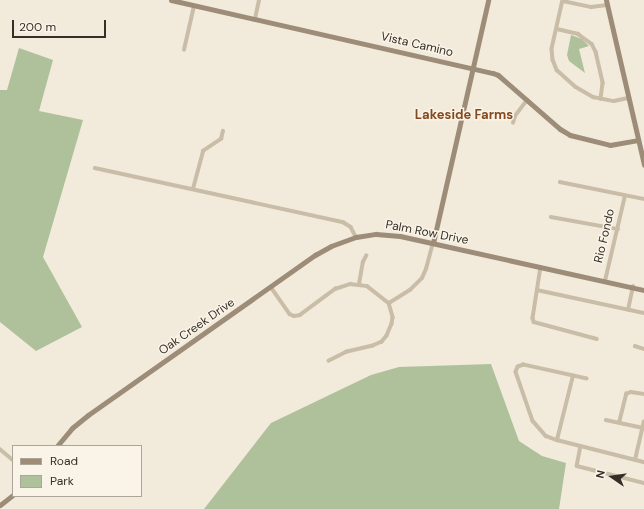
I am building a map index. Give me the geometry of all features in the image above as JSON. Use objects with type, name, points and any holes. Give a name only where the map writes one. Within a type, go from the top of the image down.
[{"type":"street","name":"Vista Camino","points":[[170,0],[498,75],[560,129],[570,135],[610,145],[638,140]]},
{"type":"street","points":[[255,19],[259,0]]},
{"type":"street","points":[[389,303],[410,290],[422,278],[426,269],[488,0]]},
{"type":"street","points":[[628,98],[614,101],[601,99],[580,90],[557,70],[552,52],[563,1],[591,7],[607,2],[644,166]]},
{"type":"street","points":[[184,50],[194,6]]},
{"type":"street","points":[[557,29],[581,35],[592,44],[596,52],[603,82],[601,99]]},
{"type":"street","points":[[513,123],[515,116],[528,100]]},
{"type":"street","points":[[193,189],[203,151],[221,140],[223,130]]},
{"type":"street","points":[[95,168],[343,222],[351,227],[356,237]]},
{"type":"street","points":[[560,182],[644,199]]},
{"type":"street","name":"Rio Fondo","points":[[605,281],[625,196]]},
{"type":"street","points":[[551,217],[618,229]]},
{"type":"street","name":"Palm Row Drive","points":[[356,237],[388,235],[433,243],[644,290]]},
{"type":"street","name":"Oak Creek Drive","points":[[58,445],[72,428],[88,415],[271,287],[331,246],[356,237]]},
{"type":"street","points":[[359,284],[363,262],[366,256]]},
{"type":"street","points":[[541,267],[533,318],[535,323],[596,339]]},
{"type":"street","points":[[271,287],[290,314],[295,316],[335,289],[350,284],[359,284],[374,290],[389,303],[393,317],[392,324],[382,342],[373,346],[347,352],[330,361]]},
{"type":"street","points":[[628,310],[633,287]]},
{"type":"street","points":[[538,290],[644,313]]},
{"type":"street","points":[[635,346],[644,349]]},
{"type":"street","points":[[587,379],[524,365],[518,367],[516,372],[536,424],[546,436],[644,462]]},
{"type":"street","points":[[557,440],[573,376]]},
{"type":"street","points":[[619,423],[626,394],[631,392],[644,394]]},
{"type":"street","points":[[606,420],[642,428]]},
{"type":"street","points":[[636,460],[644,422]]},
{"type":"street","points":[[581,446],[577,466],[644,483]]},
{"type":"street","points":[[0,449],[12,459]]},
{"type":"street","points":[[0,505],[12,496]]},
{"type":"green space","points":[[571,35],[582,39],[589,46],[579,49],[585,73],[569,61],[567,55]]},
{"type":"green space","points":[[19,48],[53,60],[39,111],[83,120],[43,257],[82,327],[36,351],[0,322],[0,90],[7,90]]},
{"type":"green space","points":[[491,364],[519,441],[542,456],[566,463],[559,509],[204,509],[271,423],[371,375],[399,367]]},
{"type":"district","name":"Lakeside Farms","points":[[464,115]]}]
